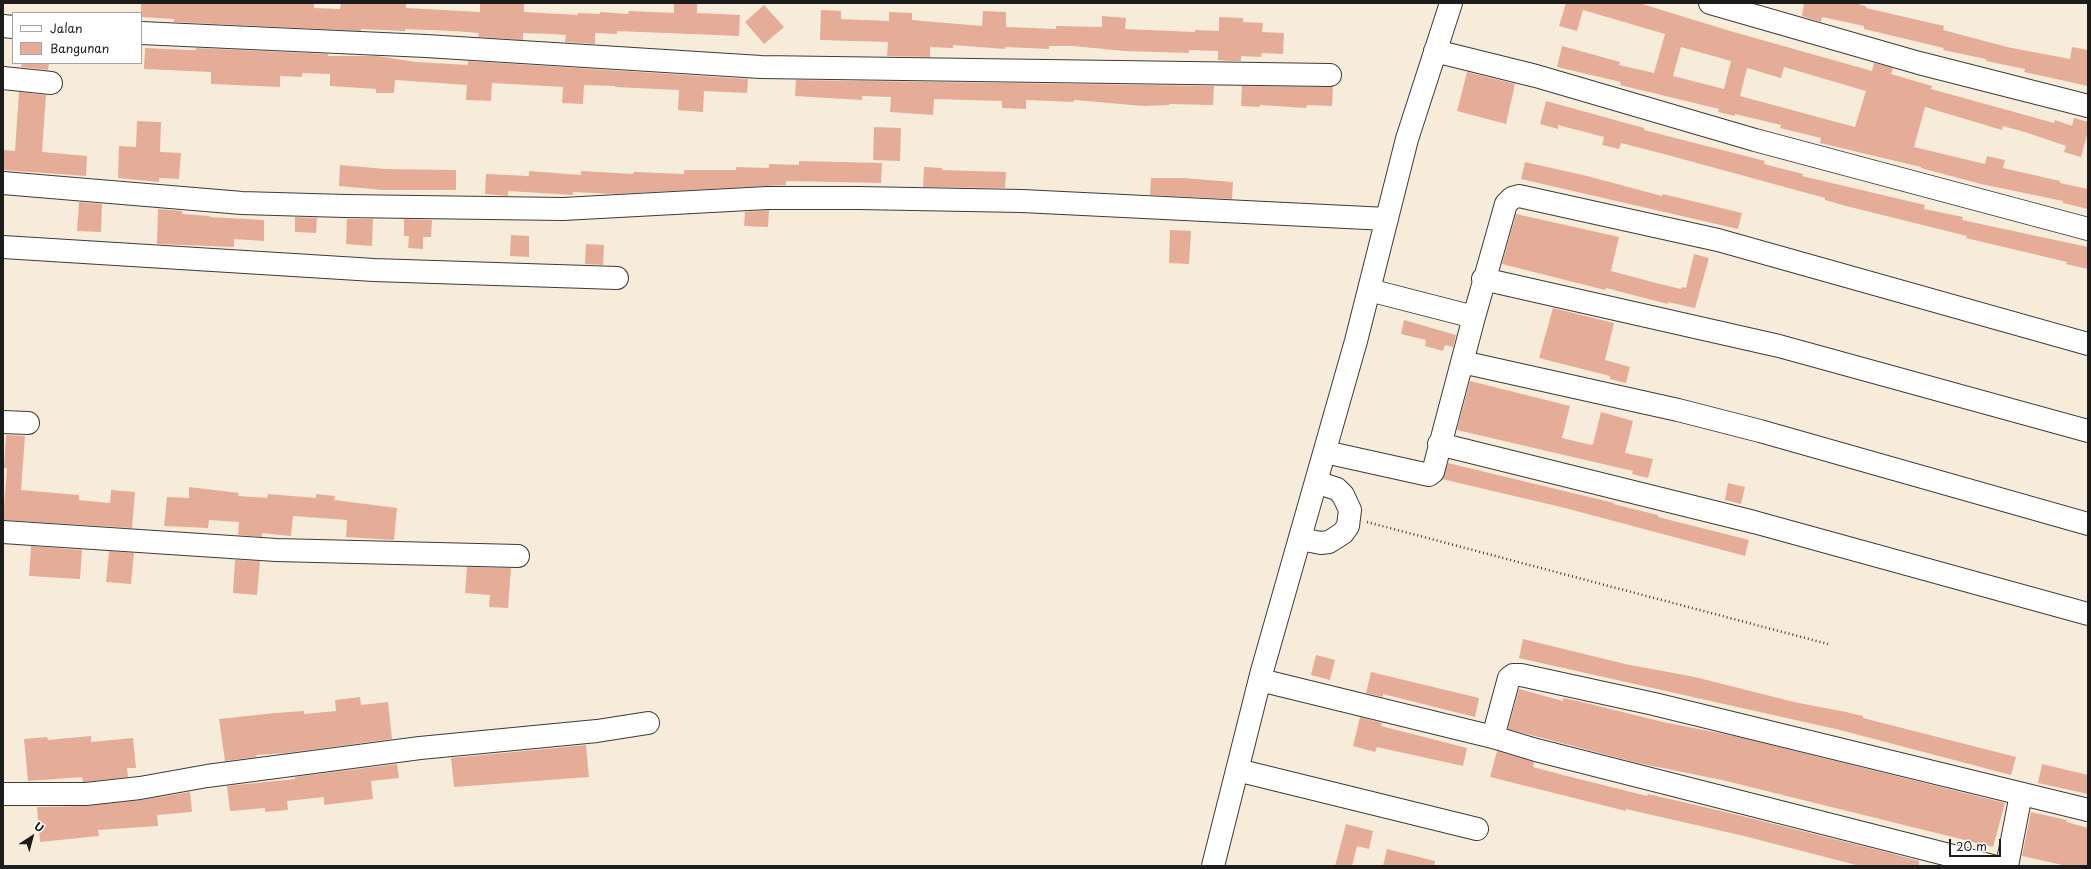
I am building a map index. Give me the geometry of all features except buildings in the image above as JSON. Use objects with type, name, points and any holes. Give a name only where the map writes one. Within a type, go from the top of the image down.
[{"type":"street","points":[[1213,866],[1260,680],[1325,452],[1369,290],[1407,139],[1451,3]]},
{"type":"street","points":[[1710,3],[1920,63],[2088,106]]},
{"type":"street","points":[[142,33],[426,46],[761,67],[1330,76]]},
{"type":"street","points":[[1435,51],[1536,76],[1762,142],[2088,229]]},
{"type":"street","points":[[3,78],[51,84]]},
{"type":"street","points":[[3,183],[258,204],[563,209],[767,198],[867,198],[1022,201],[1387,218]]},
{"type":"street","points":[[1325,452],[1429,475],[1433,472],[1439,444],[1506,204],[1512,198],[1519,196],[1718,240],[2088,344]]},
{"type":"street","points":[[3,246],[358,269],[617,278]]},
{"type":"street","points":[[1484,279],[1772,344],[2088,430]]},
{"type":"street","points":[[1369,290],[1474,317]]},
{"type":"street","points":[[1462,362],[1678,410],[1760,431],[2088,524]]},
{"type":"street","points":[[3,422],[28,423]]},
{"type":"street","points":[[1439,444],[1754,522],[2088,614]]},
{"type":"street","points":[[1300,539],[1321,543],[1329,542],[1344,533],[1350,518],[1350,510],[1343,495],[1337,489],[1316,482]]},
{"type":"street","points":[[3,532],[276,550],[518,556]]},
{"type":"street","points":[[1493,737],[1509,678],[1513,675],[1521,675],[1662,706],[2088,810]]},
{"type":"street","points":[[1260,680],[1493,737],[1536,750],[1992,866]]},
{"type":"street","points":[[3,794],[86,794],[124,790],[207,776],[412,749],[597,731],[648,724]]},
{"type":"street","points":[[1237,770],[1477,829]]},
{"type":"street","points":[[2007,866],[2021,794]]},
{"type":"path","points":[[1350,518],[1828,644]]}]
